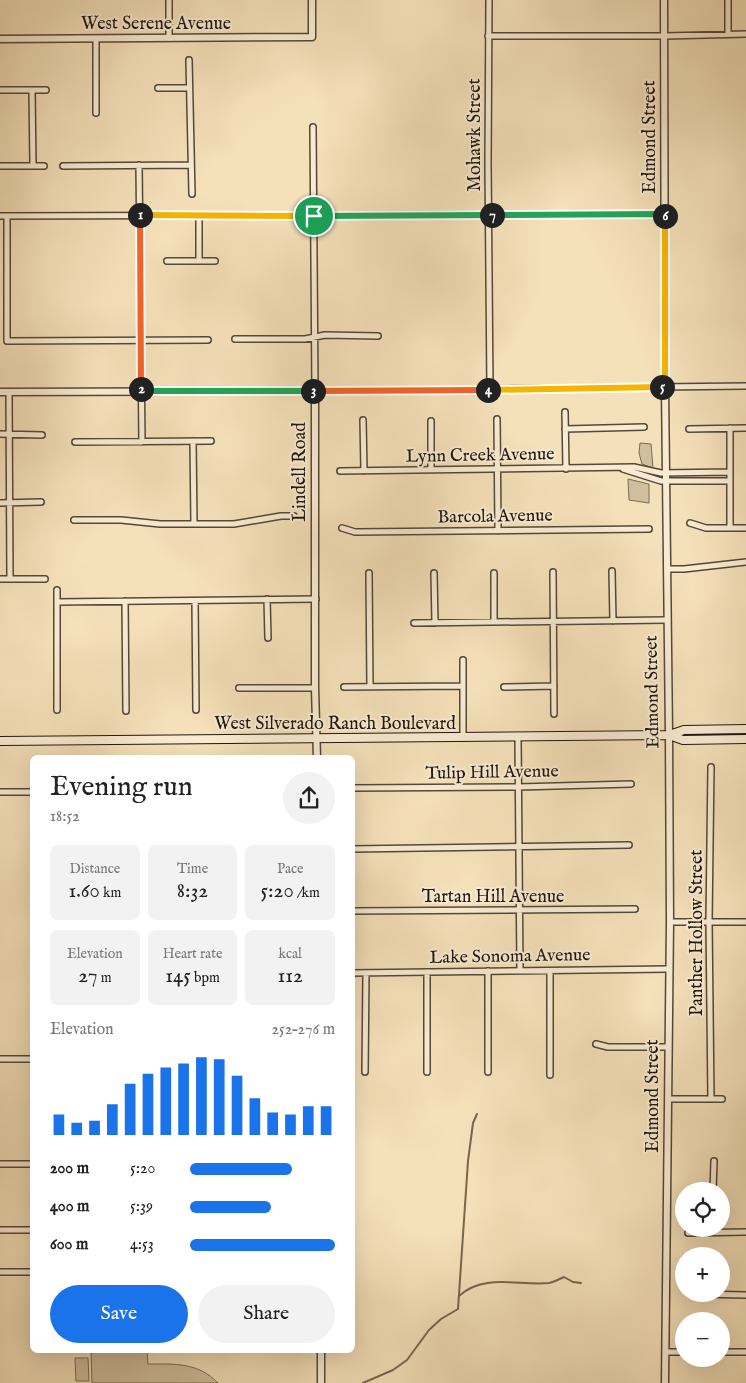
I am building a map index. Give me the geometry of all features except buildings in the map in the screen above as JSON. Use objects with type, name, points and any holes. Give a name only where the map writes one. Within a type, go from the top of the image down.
[{"type":"main road","name":"West Silverado Ranch Boulevard","points":[[0,741],[670,735],[684,730],[746,729]]},
{"type":"main road","name":"West Silverado Ranch Boulevard","points":[[670,735],[683,740],[746,739]]},
{"type":"street","points":[[169,0],[169,38]]},
{"type":"street","name":"West Serene Avenue","points":[[0,39],[312,37],[312,0]]},
{"type":"street","name":"Mohawk Street","points":[[489,0],[490,390]]},
{"type":"street","name":"Edmond Street","points":[[664,0],[666,569],[670,735],[665,1383]]},
{"type":"street","points":[[728,0],[728,34]]},
{"type":"street","points":[[488,36],[746,34]]},
{"type":"street","points":[[96,39],[96,113]]},
{"type":"street","points":[[190,60],[192,194]]},
{"type":"street","points":[[158,88],[190,88]]},
{"type":"street","points":[[0,90],[46,90]]},
{"type":"street","points":[[32,90],[33,166]]},
{"type":"street","name":"Lindell Road","points":[[313,127],[315,688],[317,755]]},
{"type":"street","points":[[138,165],[142,442]]},
{"type":"street","points":[[63,166],[191,165]]},
{"type":"street","points":[[0,166],[44,166]]},
{"type":"street","points":[[0,216],[665,214]]},
{"type":"street","points":[[199,261],[200,215]]},
{"type":"street","points":[[8,216],[7,341],[208,340]]},
{"type":"street","points":[[167,261],[215,261]]},
{"type":"street","points":[[235,339],[305,339],[325,335],[378,336]]},
{"type":"street","points":[[0,392],[490,390],[746,386]]},
{"type":"street","points":[[9,392],[10,578]]},
{"type":"street","points":[[565,412],[566,469]]},
{"type":"street","points":[[497,419],[498,531]]},
{"type":"street","points":[[363,420],[364,471]]},
{"type":"street","points":[[431,420],[431,470]]},
{"type":"street","points":[[565,429],[644,428]]},
{"type":"street","points":[[730,428],[730,528]]},
{"type":"street","points":[[690,429],[746,428]]},
{"type":"street","points":[[0,434],[42,435]]},
{"type":"street","points":[[75,442],[211,441]]},
{"type":"street","points":[[193,442],[194,524]]},
{"type":"street","name":"Lynn Creek Avenue","points":[[620,468],[666,481],[730,481]]},
{"type":"street","name":"Lynn Creek Avenue","points":[[340,471],[639,468],[666,473],[730,472]]},
{"type":"street","points":[[0,503],[41,502]]},
{"type":"street","points":[[74,520],[121,520],[160,524],[234,524],[281,516],[294,516]]},
{"type":"street","points":[[690,523],[706,528],[746,528]]},
{"type":"street","name":"Barcola Avenue","points":[[342,528],[356,532],[649,529]]},
{"type":"street","points":[[666,569],[684,569],[746,562]]},
{"type":"street","points":[[612,571],[613,621]]},
{"type":"street","points":[[553,572],[554,714]]},
{"type":"street","points":[[369,573],[370,686]]},
{"type":"street","points":[[434,573],[435,623]]},
{"type":"street","points":[[494,573],[494,622]]},
{"type":"street","points":[[0,578],[45,579]]},
{"type":"street","points":[[56,590],[57,710]]},
{"type":"street","points":[[267,599],[268,638]]},
{"type":"street","points":[[57,602],[316,599]]},
{"type":"street","points":[[125,601],[126,711]]},
{"type":"street","points":[[195,601],[196,710]]},
{"type":"street","points":[[414,623],[667,620]]},
{"type":"street","points":[[463,660],[463,738]]},
{"type":"street","points":[[344,687],[463,686]]},
{"type":"street","points":[[504,687],[554,686]]},
{"type":"street","points":[[239,688],[315,688]]},
{"type":"street","points":[[518,737],[520,971]]},
{"type":"street","name":"Panther Hollow Street","points":[[711,767],[709,921],[711,1099]]},
{"type":"street","name":"Tulip Hill Avenue","points":[[355,788],[631,784]]},
{"type":"street","points":[[0,792],[30,792]]},
{"type":"street","points":[[355,849],[629,845]]},
{"type":"street","name":"Tartan Hill Avenue","points":[[355,911],[634,909]]},
{"type":"street","points":[[670,922],[746,922]]},
{"type":"street","name":"Lake Sonoma Avenue","points":[[355,973],[668,969]]},
{"type":"street","points":[[550,971],[550,1075]]},
{"type":"street","points":[[427,972],[427,1072]]},
{"type":"street","points":[[488,972],[488,1072]]},
{"type":"street","points":[[365,1072],[366,973]]},
{"type":"street","points":[[596,1044],[608,1047],[668,1047]]},
{"type":"street","points":[[0,1059],[30,1059]]},
{"type":"street","points":[[668,1099],[722,1099]]},
{"type":"street","points":[[713,1182],[714,1161]]},
{"type":"street","points":[[0,1164],[30,1164]]},
{"type":"street","points":[[0,1230],[30,1230]]},
{"type":"street","points":[[730,1232],[746,1232]]},
{"type":"street","points":[[0,1272],[30,1272]]},
{"type":"street","points":[[730,1295],[746,1295]]},
{"type":"street","points":[[666,1352],[675,1352]]},
{"type":"street","points":[[730,1352],[746,1352]]},
{"type":"street","points":[[321,1353],[321,1383]]},
{"type":"shaded area","points":[[640,443],[651,444],[653,468],[642,464],[639,453]]},
{"type":"shaded area","points":[[628,479],[649,484],[649,503],[629,500]]},
{"type":"shaded area","points":[[91,1353],[147,1353],[148,1364],[176,1364],[194,1368],[210,1376],[218,1383],[92,1383]]},
{"type":"shaded area","points":[[75,1358],[88,1358],[89,1381],[76,1381]]},
{"type":"waterway","points":[[363,1383],[393,1370],[407,1360],[429,1330],[441,1319],[458,1309],[468,1161],[473,1123],[477,1114]]},
{"type":"waterway","points":[[459,1296],[469,1289],[490,1283],[549,1283],[564,1277],[573,1282],[581,1283]]},
{"type":"route","points":[[665,214],[665,387],[490,390],[142,391],[140,215],[314,216],[665,214]]}]
